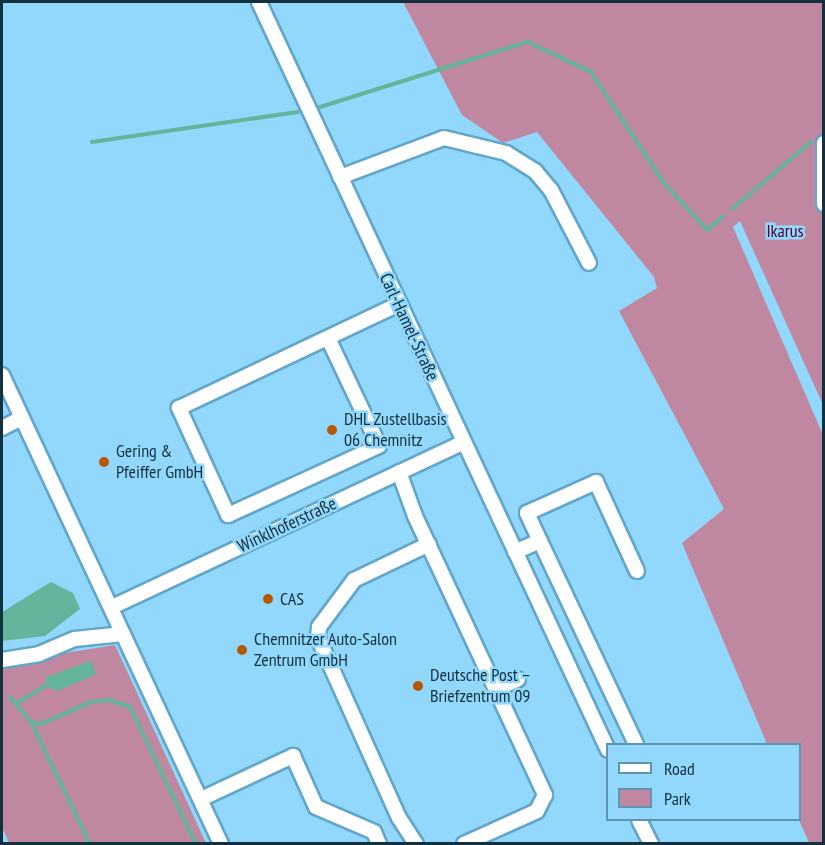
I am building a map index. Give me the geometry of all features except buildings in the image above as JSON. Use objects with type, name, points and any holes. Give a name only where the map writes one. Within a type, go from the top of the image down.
[{"type":"street","name":"Carl-Hamel-Straße","points":[[259,2],[462,443],[606,746]]},
{"type":"street","points":[[340,177],[444,138],[506,153],[535,171],[551,190],[589,263]]},
{"type":"street","points":[[824,143],[824,204]]},
{"type":"street","points":[[328,338],[378,446],[228,515],[179,408],[399,304]]},
{"type":"street","points":[[2,375],[221,843]]},
{"type":"street","points":[[2,428],[22,418]]},
{"type":"street","name":"Winklhoferstraße","points":[[112,607],[462,443]]},
{"type":"street","points":[[399,472],[429,544],[542,787],[544,801],[537,811],[464,843]]},
{"type":"street","points":[[636,743],[527,513],[596,482],[637,571]]},
{"type":"street","points":[[515,552],[540,541]]},
{"type":"street","points":[[416,843],[399,818],[318,638],[323,620],[354,580],[429,544]]},
{"type":"street","points":[[2,660],[39,654],[75,639],[123,634]]},
{"type":"street","points":[[496,689],[518,679]]},
{"type":"street","points":[[201,799],[293,756],[316,807],[374,832],[380,843]]},
{"type":"street","points":[[640,821],[651,843]]},
{"type":"green space","name":"Ikarus","points":[[403,2],[823,2],[824,155],[816,157],[816,198],[818,211],[824,210],[823,405],[740,221],[733,227],[823,435],[823,843],[809,843],[799,821],[801,743],[767,743],[682,543],[724,509],[619,311],[657,288],[654,277],[537,132],[503,143],[462,115]]},
{"type":"green space","points":[[115,645],[206,843],[9,843],[2,827],[2,663]]},
{"type":"shaded area","points":[[51,582],[73,593],[80,609],[45,636],[2,641],[2,612]]},
{"type":"shaded area","points":[[91,661],[96,674],[58,691],[45,686],[46,677]]},
{"type":"waterway","points":[[320,107],[528,42],[591,72],[664,183],[707,230],[723,216]]},
{"type":"waterway","points":[[92,142],[298,112]]},
{"type":"waterway","points":[[732,209],[811,142]]},
{"type":"waterway","points":[[16,704],[45,686]]},
{"type":"waterway","points":[[10,697],[31,722],[41,724],[91,702],[109,700],[130,707],[196,844]]},
{"type":"waterway","points":[[31,722],[90,844]]},
{"type":"place","name":"DHL Zustellbasis 06 Chemnitz","points":[[332,430]]},
{"type":"place","name":"Gering & Pfeiffer GmbH","points":[[104,462]]},
{"type":"place","name":"CAS","points":[[268,599]]},
{"type":"place","name":"Chemnitzer Auto-Salon Zentrum GmbH","points":[[242,650]]},
{"type":"place","name":"Deutsche Post – Briefzentrum 09","points":[[418,686]]}]
